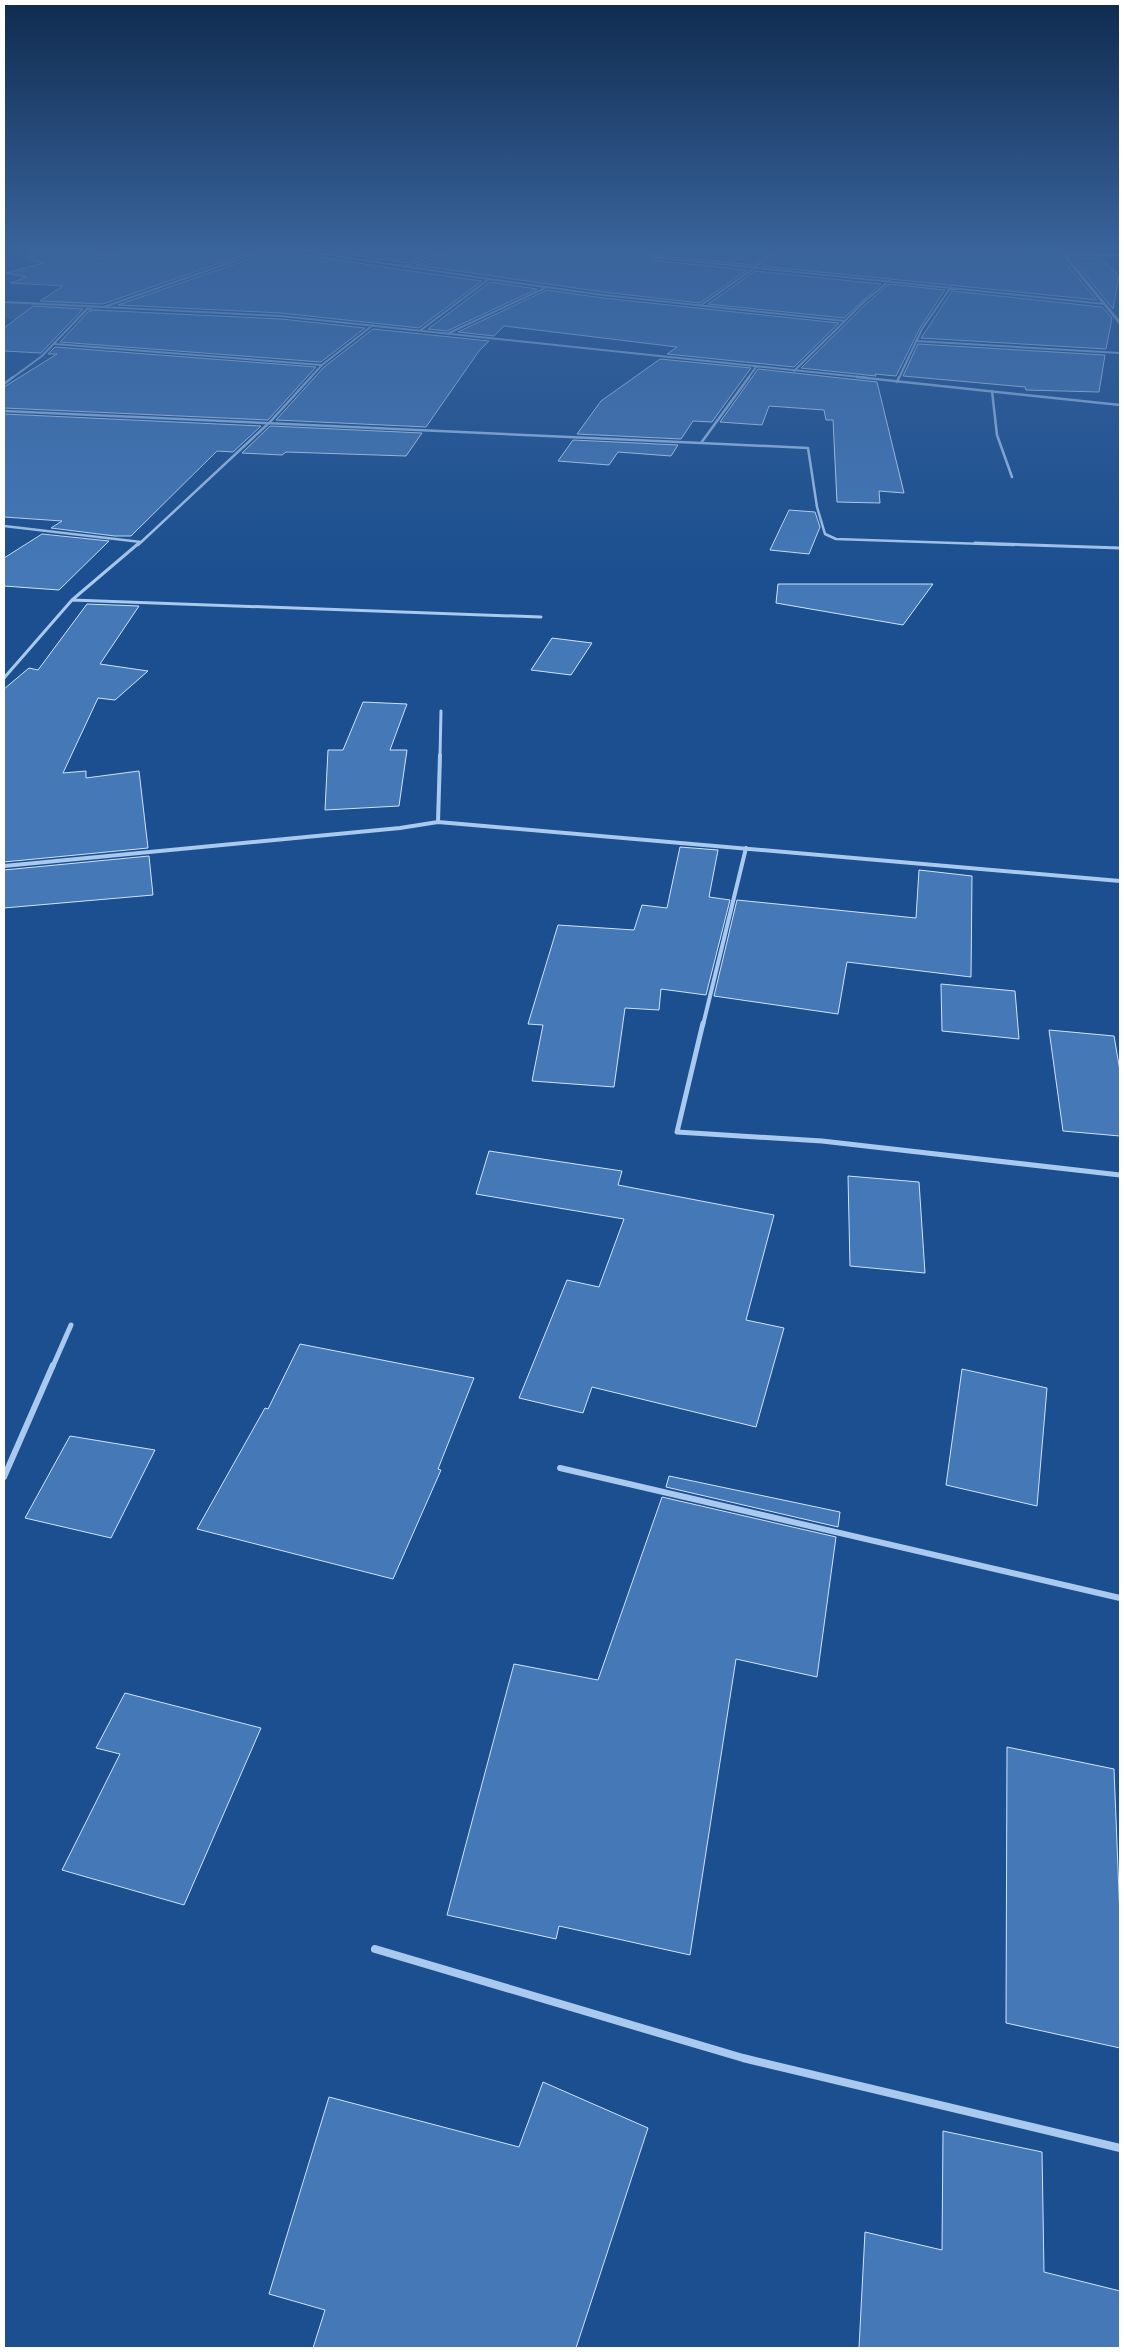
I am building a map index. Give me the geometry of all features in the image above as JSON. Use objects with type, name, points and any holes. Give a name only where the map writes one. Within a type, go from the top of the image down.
[{"type":"street","points":[[4,384],[39,357]]},
{"type":"street","points":[[217,357],[322,365]]},
{"type":"street","points":[[4,678],[72,600],[141,542],[270,422],[322,365],[333,357]]},
{"type":"street","points":[[661,357],[1120,405]]},
{"type":"street","points":[[794,371],[809,357]]},
{"type":"street","points":[[897,382],[909,357]]},
{"type":"street","points":[[701,443],[756,367]]},
{"type":"street","points":[[992,391],[997,435],[1012,477]]},
{"type":"street","points":[[4,411],[808,448],[817,507],[825,534],[836,539],[1120,548]]},
{"type":"street","points":[[4,526],[141,542]]},
{"type":"street","points":[[72,600],[541,617]]},
{"type":"street","points":[[438,822],[441,711]]},
{"type":"street","points":[[4,866],[400,828],[438,822],[1120,881]]},
{"type":"street","points":[[746,848],[677,1132],[822,1141],[1120,1175]]},
{"type":"street","points":[[4,1477],[71,1326]]},
{"type":"street","points":[[560,1468],[1120,1598]]},
{"type":"street","points":[[376,1949],[743,2058],[1120,2148]]},
{"type":"building","points":[[53,357],[182,357],[316,367],[268,420],[4,408],[4,387]]},
{"type":"building","points":[[253,357],[328,357],[321,362]]},
{"type":"building","points":[[337,357],[475,357],[426,427],[276,420],[324,367]]},
{"type":"building","points":[[694,357],[804,357],[794,367]]},
{"type":"building","points":[[812,357],[906,357],[896,376],[875,374],[876,376],[801,368]]},
{"type":"building","points":[[912,357],[1105,357],[1099,392],[1026,390],[1025,387],[903,376]]},
{"type":"building","points":[[660,359],[751,368],[712,422],[693,421],[681,439],[577,434],[601,401]]},
{"type":"building","points":[[758,369],[877,382],[904,493],[879,491],[880,503],[837,502],[833,420],[826,420],[824,410],[769,406],[762,425],[720,422]]},
{"type":"building","points":[[4,414],[261,426],[233,452],[217,451],[131,536],[115,536],[51,528],[62,521],[4,517]]},
{"type":"building","points":[[270,426],[422,433],[406,456],[286,452],[282,455],[242,453]]},
{"type":"building","points":[[573,440],[678,445],[671,456],[618,452],[609,465],[558,461]]},
{"type":"building","points":[[789,510],[815,512],[820,527],[809,554],[770,550]]},
{"type":"building","points":[[42,534],[109,541],[59,590],[4,586],[4,558]]},
{"type":"building","points":[[778,584],[933,584],[903,625],[776,603]]},
{"type":"building","points":[[87,604],[139,606],[100,664],[148,671],[115,700],[98,698],[63,773],[86,771],[86,778],[139,771],[148,848],[4,862],[4,689],[29,668],[38,670]]},
{"type":"building","points":[[552,638],[592,643],[571,675],[531,670]]},
{"type":"building","points":[[363,702],[407,704],[390,750],[407,750],[399,806],[325,810],[328,750],[343,750]]},
{"type":"building","points":[[680,847],[718,850],[709,897],[730,900],[706,995],[661,989],[659,1010],[625,1008],[614,1087],[532,1081],[543,1025],[528,1024],[558,925],[634,930],[642,905],[667,908]]},
{"type":"building","points":[[149,856],[153,895],[4,908],[4,870]]},
{"type":"building","points":[[919,870],[972,876],[971,977],[847,962],[838,1014],[714,996],[737,900],[916,918]]},
{"type":"building","points":[[941,984],[1015,991],[1019,1039],[942,1031]]},
{"type":"building","points":[[1049,1030],[1114,1036],[1120,1071],[1120,1136],[1063,1131]]},
{"type":"building","points":[[489,1151],[622,1171],[618,1185],[774,1215],[746,1320],[784,1328],[756,1427],[592,1387],[583,1413],[519,1398],[567,1280],[599,1287],[624,1219],[476,1194]]},
{"type":"building","points":[[848,1176],[919,1182],[925,1273],[850,1266]]},
{"type":"building","points":[[300,1344],[474,1378],[438,1469],[441,1470],[393,1579],[197,1529],[265,1408],[268,1409]]},
{"type":"building","points":[[962,1369],[1047,1388],[1037,1506],[946,1485]]},
{"type":"building","points":[[70,1436],[155,1450],[111,1538],[25,1518]]},
{"type":"building","points":[[669,1476],[840,1512],[838,1527],[666,1487]]},
{"type":"building","points":[[662,1497],[836,1537],[817,1677],[736,1659],[690,1955],[559,1926],[556,1939],[447,1915],[514,1664],[598,1680]]},
{"type":"building","points":[[125,1693],[261,1728],[184,1905],[62,1870],[120,1754],[96,1748]]},
{"type":"building","points":[[1007,1747],[1114,1769],[1120,1918],[1120,2048],[1006,2023]]},
{"type":"building","points":[[543,2082],[648,2128],[576,2348],[313,2348],[325,2310],[269,2294],[329,2097],[519,2147]]},
{"type":"building","points":[[943,2131],[1042,2152],[1044,2272],[1120,2291],[1120,2348],[859,2348],[865,2232],[942,2250]]}]
